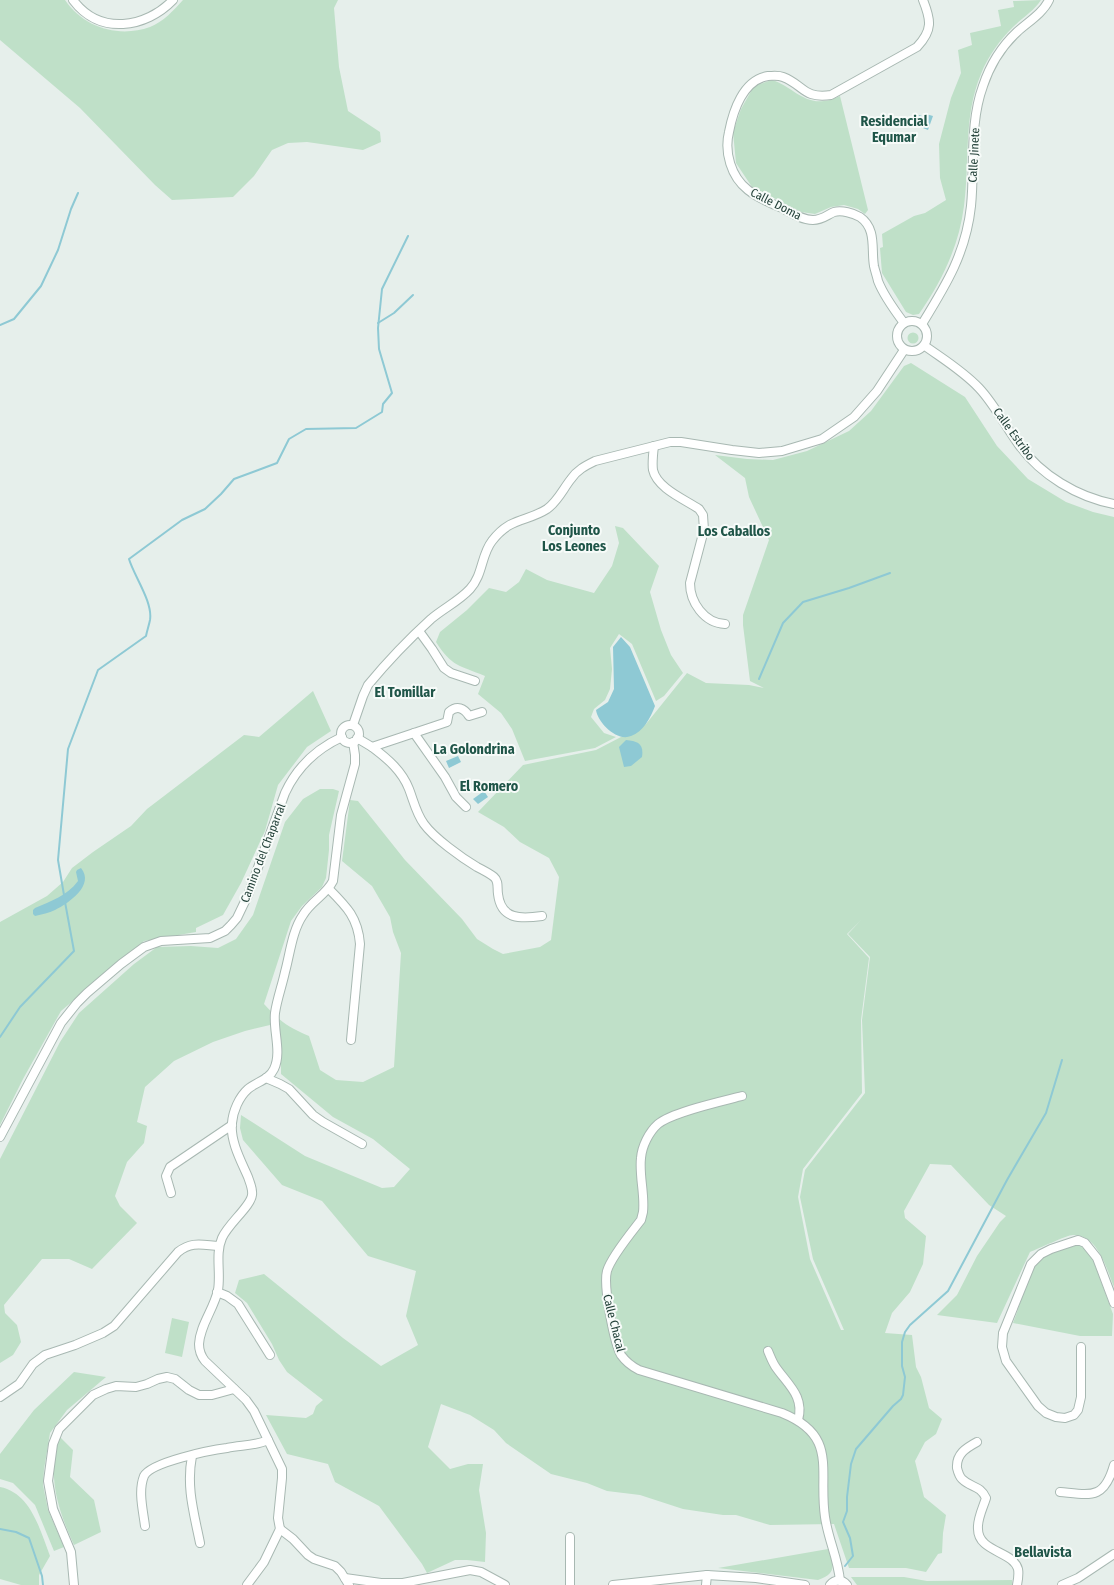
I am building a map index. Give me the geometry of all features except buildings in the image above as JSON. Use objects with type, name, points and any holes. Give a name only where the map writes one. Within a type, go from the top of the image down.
[{"type":"street","points":[[74,0],[83,10],[102,21],[126,24],[136,23],[151,17],[173,0]]},
{"type":"street","name":"Calle Doma","points":[[904,323],[879,282],[874,266],[873,236],[868,225],[860,217],[847,212],[835,212],[823,218],[812,220],[802,218],[754,194],[743,186],[735,175],[728,156],[728,137],[737,105],[748,87],[762,77],[783,77],[812,95],[831,95],[840,92],[917,47],[923,41],[929,26],[929,15],[923,0]]},
{"type":"street","name":"Calle Jinete","points":[[922,324],[956,266],[966,238],[971,207],[977,107],[983,86],[992,64],[1002,48],[1045,8],[1049,0]]},
{"type":"street","points":[[913,321],[922,324],[928,337],[924,346],[917,351],[908,352],[904,350],[897,342],[897,331],[904,323],[913,321]]},
{"type":"street","name":"Calle Estribo","points":[[924,346],[959,370],[978,387],[992,404],[1018,444],[1031,460],[1048,475],[1072,490],[1090,498],[1114,504]]},
{"type":"street","points":[[353,725],[368,685],[419,631],[470,589],[479,574],[483,558],[492,541],[511,523],[548,508],[555,502],[570,480],[585,466],[595,461],[670,442],[759,453],[782,452],[822,439],[854,417],[877,391],[904,350]]},
{"type":"street","points":[[654,446],[653,470],[657,479],[662,485],[699,509],[703,515],[704,530],[690,583],[690,592],[693,600],[705,616],[725,624]]},
{"type":"street","points":[[419,631],[444,668],[451,673],[475,681]]},
{"type":"street","points":[[372,747],[447,722],[449,712],[455,708],[465,710],[469,716],[482,712]]},
{"type":"street","points":[[353,725],[344,726],[341,732],[342,738],[348,742],[355,740],[372,747],[392,762],[409,788],[415,808],[425,826],[469,862],[497,880],[500,905],[504,911],[512,916],[519,917],[542,916]]},
{"type":"street","points":[[247,1585],[264,1562],[280,1529],[278,1518],[282,1469],[254,1411],[246,1400],[205,1361],[200,1354],[199,1347],[200,1339],[217,1292],[219,1246],[229,1225],[250,1201],[253,1194],[234,1142],[232,1124],[234,1114],[242,1096],[248,1089],[271,1075],[276,1062],[275,1012],[297,925],[308,907],[329,889],[333,882],[340,815],[355,764],[355,740],[358,731],[353,725]]},
{"type":"street","points":[[414,733],[456,796],[466,807]]},
{"type":"street","name":"Camino del Chaparral","points":[[0,1137],[61,1023],[87,993],[144,947],[160,941],[210,938],[218,935],[237,918],[248,895],[293,777],[312,756],[330,743],[342,738]]},
{"type":"street","points":[[329,889],[351,913],[359,934],[359,954],[351,1040]]},
{"type":"street","points":[[266,1078],[290,1089],[313,1115],[362,1144]]},
{"type":"street","name":"Calle Chacal","points":[[742,1096],[675,1115],[658,1124],[650,1133],[641,1159],[643,1212],[640,1220],[610,1262],[607,1270],[606,1294],[618,1347],[625,1361],[631,1366],[782,1413],[798,1420],[814,1435],[822,1453],[824,1466],[823,1503],[825,1518],[843,1583]]},
{"type":"street","points":[[171,1193],[166,1176],[170,1167],[232,1124]]},
{"type":"street","points":[[1081,1347],[1081,1397],[1078,1410],[1074,1415],[1065,1418],[1046,1413],[1038,1406],[1006,1361],[1002,1347],[1003,1333],[1030,1264],[1034,1259],[1046,1252],[1068,1242],[1078,1240],[1085,1242],[1098,1258],[1114,1304]]},
{"type":"street","points":[[0,1397],[20,1384],[33,1364],[44,1354],[75,1345],[114,1326],[178,1252],[187,1245],[219,1246]]},
{"type":"street","points":[[217,1292],[238,1304],[270,1355]]},
{"type":"street","points":[[768,1352],[773,1364],[799,1400],[801,1411],[798,1420]]},
{"type":"street","points":[[74,1585],[71,1552],[53,1509],[48,1481],[52,1444],[59,1429],[93,1395],[116,1386],[136,1387],[158,1378],[167,1378],[175,1379],[199,1395],[212,1396],[234,1389]]},
{"type":"street","points":[[145,1526],[142,1490],[147,1471],[162,1464],[222,1448],[259,1444],[268,1440]]},
{"type":"street","points":[[977,1442],[962,1451],[958,1458],[958,1473],[961,1478],[983,1492],[986,1498],[977,1531],[981,1540],[988,1547],[1002,1554],[1015,1564],[1018,1569],[1018,1585]]},
{"type":"street","points":[[192,1456],[189,1479],[190,1494],[200,1543]]},
{"type":"street","points":[[1060,1492],[1089,1495],[1101,1490],[1110,1477],[1114,1465]]},
{"type":"street","points":[[280,1529],[293,1539],[308,1555],[335,1566],[347,1581],[403,1583],[470,1570],[481,1572],[505,1585]]},
{"type":"street","points":[[570,1537],[570,1585]]},
{"type":"street","points":[[1062,1585],[1079,1582],[1114,1554]]},
{"type":"street","points":[[612,1585],[706,1575],[748,1577],[805,1585]]},
{"type":"street","points":[[706,1575],[706,1585]]},
{"type":"street","points":[[830,1585],[834,1581],[843,1583]]},
{"type":"green space","points":[[0,0],[65,0],[82,18],[92,24],[114,31],[126,31],[155,25],[183,0],[338,0],[334,8],[339,67],[348,111],[380,132],[381,142],[363,150],[307,142],[288,143],[272,150],[254,176],[233,197],[172,200],[80,108],[0,40]]},
{"type":"green space","points":[[1041,0],[1004,37],[991,55],[981,74],[975,90],[969,123],[966,189],[962,221],[954,249],[942,276],[919,314],[913,315],[906,312],[882,273],[880,248],[883,247],[882,234],[914,216],[925,213],[946,200],[940,178],[939,144],[951,98],[961,73],[958,50],[972,45],[970,33],[1001,26],[998,10],[1014,7],[1013,1]]},
{"type":"green space","points":[[772,80],[810,100],[826,101],[840,96],[868,210],[865,214],[858,209],[844,205],[831,207],[815,214],[801,212],[752,187],[736,163],[733,132],[741,109],[754,86]]},
{"type":"green space","points":[[913,332],[919,338],[913,344],[907,338]]},
{"type":"green space","points":[[911,363],[965,397],[997,446],[1028,479],[1066,502],[1114,517],[1114,1287],[1105,1263],[1095,1247],[1082,1236],[1073,1235],[1030,1252],[997,1323],[937,1315],[957,1295],[977,1256],[1006,1216],[989,1205],[951,1165],[930,1164],[904,1211],[905,1218],[926,1236],[923,1264],[910,1292],[892,1313],[885,1333],[912,1335],[916,1367],[921,1377],[929,1408],[942,1419],[936,1434],[925,1442],[915,1461],[924,1497],[946,1515],[942,1553],[938,1554],[926,1572],[906,1568],[849,1568],[834,1524],[770,1525],[736,1515],[683,1509],[640,1495],[607,1491],[587,1483],[551,1474],[506,1443],[494,1430],[470,1415],[441,1404],[428,1447],[450,1469],[468,1464],[483,1464],[479,1490],[486,1533],[485,1562],[455,1560],[427,1573],[379,1506],[335,1482],[328,1464],[287,1454],[266,1415],[306,1418],[313,1414],[316,1406],[323,1400],[287,1372],[247,1303],[235,1293],[239,1280],[264,1274],[381,1366],[418,1345],[406,1316],[416,1271],[368,1256],[322,1201],[282,1185],[243,1140],[240,1128],[241,1115],[305,1156],[382,1188],[394,1187],[410,1169],[373,1139],[333,1117],[281,1074],[281,1035],[270,1025],[213,1042],[174,1061],[145,1087],[137,1122],[147,1126],[144,1143],[127,1162],[115,1196],[120,1206],[137,1223],[92,1269],[69,1259],[42,1259],[4,1305],[5,1313],[17,1325],[21,1342],[13,1355],[0,1363],[0,1159],[60,1042],[79,1013],[134,964],[157,947],[191,946],[218,948],[236,939],[253,915],[285,822],[303,799],[320,789],[333,789],[339,791],[329,835],[326,878],[322,887],[302,906],[291,921],[264,1004],[284,1023],[309,1036],[320,1070],[336,1080],[363,1082],[394,1067],[401,953],[393,932],[390,917],[372,886],[342,861],[350,800],[358,801],[405,860],[462,919],[477,939],[503,954],[540,947],[551,940],[559,877],[549,858],[520,842],[504,827],[478,812],[523,765],[596,750],[646,724],[687,673],[706,683],[749,685],[764,688],[750,681],[743,615],[769,540],[749,497],[745,478],[715,455],[773,460],[807,451],[849,431],[871,411],[904,366]],"holes":[[[861,920],[848,934],[870,957],[862,1020],[865,1093],[805,1170],[800,1197],[813,1259],[844,1330],[841,1330],[810,1259],[798,1197],[803,1169],[862,1093],[861,1020],[869,958],[847,934]]]},
{"type":"green space","points":[[615,526],[623,528],[659,566],[650,592],[661,630],[671,655],[683,673],[664,696],[656,701],[632,644],[619,634],[610,648],[612,669],[610,689],[605,700],[594,709],[591,717],[604,733],[616,737],[595,748],[525,761],[512,729],[501,713],[478,694],[485,676],[452,661],[436,642],[440,632],[467,610],[489,588],[506,592],[519,582],[526,569],[547,580],[594,593],[612,566],[619,543]]},
{"type":"green space","points":[[313,691],[331,731],[307,747],[278,785],[265,831],[241,883],[223,915],[196,928],[196,932],[144,941],[61,1011],[0,1125],[0,922],[47,896],[63,882],[72,868],[131,826],[147,809],[244,735],[259,737]]},
{"type":"green space","points":[[1074,1246],[1081,1246],[1088,1251],[1093,1260],[1113,1314],[1112,1336],[1080,1336],[1013,1323],[1028,1282],[1038,1262],[1050,1253]]},
{"type":"green space","points":[[172,1318],[189,1322],[182,1357],[165,1353]]},
{"type":"green space","points":[[74,1372],[106,1377],[67,1410],[50,1433],[43,1485],[48,1510],[64,1547],[54,1551],[35,1505],[13,1483],[0,1479],[0,1454],[34,1410]]},
{"type":"green space","points":[[60,1437],[73,1450],[70,1477],[94,1500],[101,1532],[74,1545],[63,1519],[54,1479],[56,1451]]},
{"type":"green space","points":[[0,1487],[11,1491],[19,1497],[27,1505],[38,1524],[50,1556],[39,1575],[39,1585],[21,1585],[0,1579]]},
{"type":"green space","points":[[828,1549],[832,1568],[829,1574],[818,1580],[718,1568]]},
{"type":"green space","points":[[851,1577],[904,1577],[927,1581],[1012,1580],[1012,1585],[857,1585]]},
{"type":"water","points":[[926,114],[933,116],[928,130],[915,125],[919,115],[925,117]]},
{"type":"water","points":[[621,637],[630,647],[655,706],[643,728],[635,734],[626,737],[614,734],[604,726],[596,710],[608,702],[614,689],[613,647]]},
{"type":"water","points":[[626,740],[634,741],[641,746],[642,757],[631,766],[624,767],[619,747]]},
{"type":"water","points":[[458,756],[461,762],[449,768],[446,761]]},
{"type":"water","points":[[484,791],[488,797],[478,804],[473,799]]},
{"type":"water","points":[[81,868],[85,881],[83,887],[73,898],[53,911],[35,916],[33,914],[35,908],[69,891],[78,881],[76,872]]},
{"type":"waterway","points":[[0,325],[14,319],[41,286],[58,250],[78,193]]},
{"type":"waterway","points":[[64,895],[58,860],[68,749],[98,670],[146,636],[150,620],[149,605],[129,559],[182,520],[205,509],[234,479],[277,463],[289,439],[306,429],[356,428],[382,412],[383,404],[392,393],[379,349],[378,328],[382,289],[408,236]]},
{"type":"waterway","points":[[378,323],[394,313],[413,295]]},
{"type":"waterway","points":[[759,679],[783,623],[803,602],[890,573]]},
{"type":"waterway","points":[[0,1037],[20,1007],[74,951],[65,902]]},
{"type":"waterway","points":[[845,1566],[853,1556],[850,1538],[843,1522],[847,1511],[851,1464],[856,1449],[903,1395],[905,1377],[902,1366],[902,1342],[905,1332],[910,1325],[948,1291],[1007,1180],[1046,1113],[1062,1060]]},
{"type":"waterway","points":[[0,1529],[16,1532],[29,1538],[42,1576],[43,1585]]},
{"type":"district","name":"Residencial Equmar","points":[[894,130]]},
{"type":"district","name":"Los Caballos","points":[[734,531]]},
{"type":"district","name":"Conjunto Los Leones","points":[[574,538]]},
{"type":"district","name":"El Tomillar","points":[[405,692]]},
{"type":"district","name":"La Golondrina","points":[[474,749]]},
{"type":"district","name":"El Romero","points":[[489,786]]},
{"type":"district","name":"Bellavista","points":[[1043,1552]]}]
